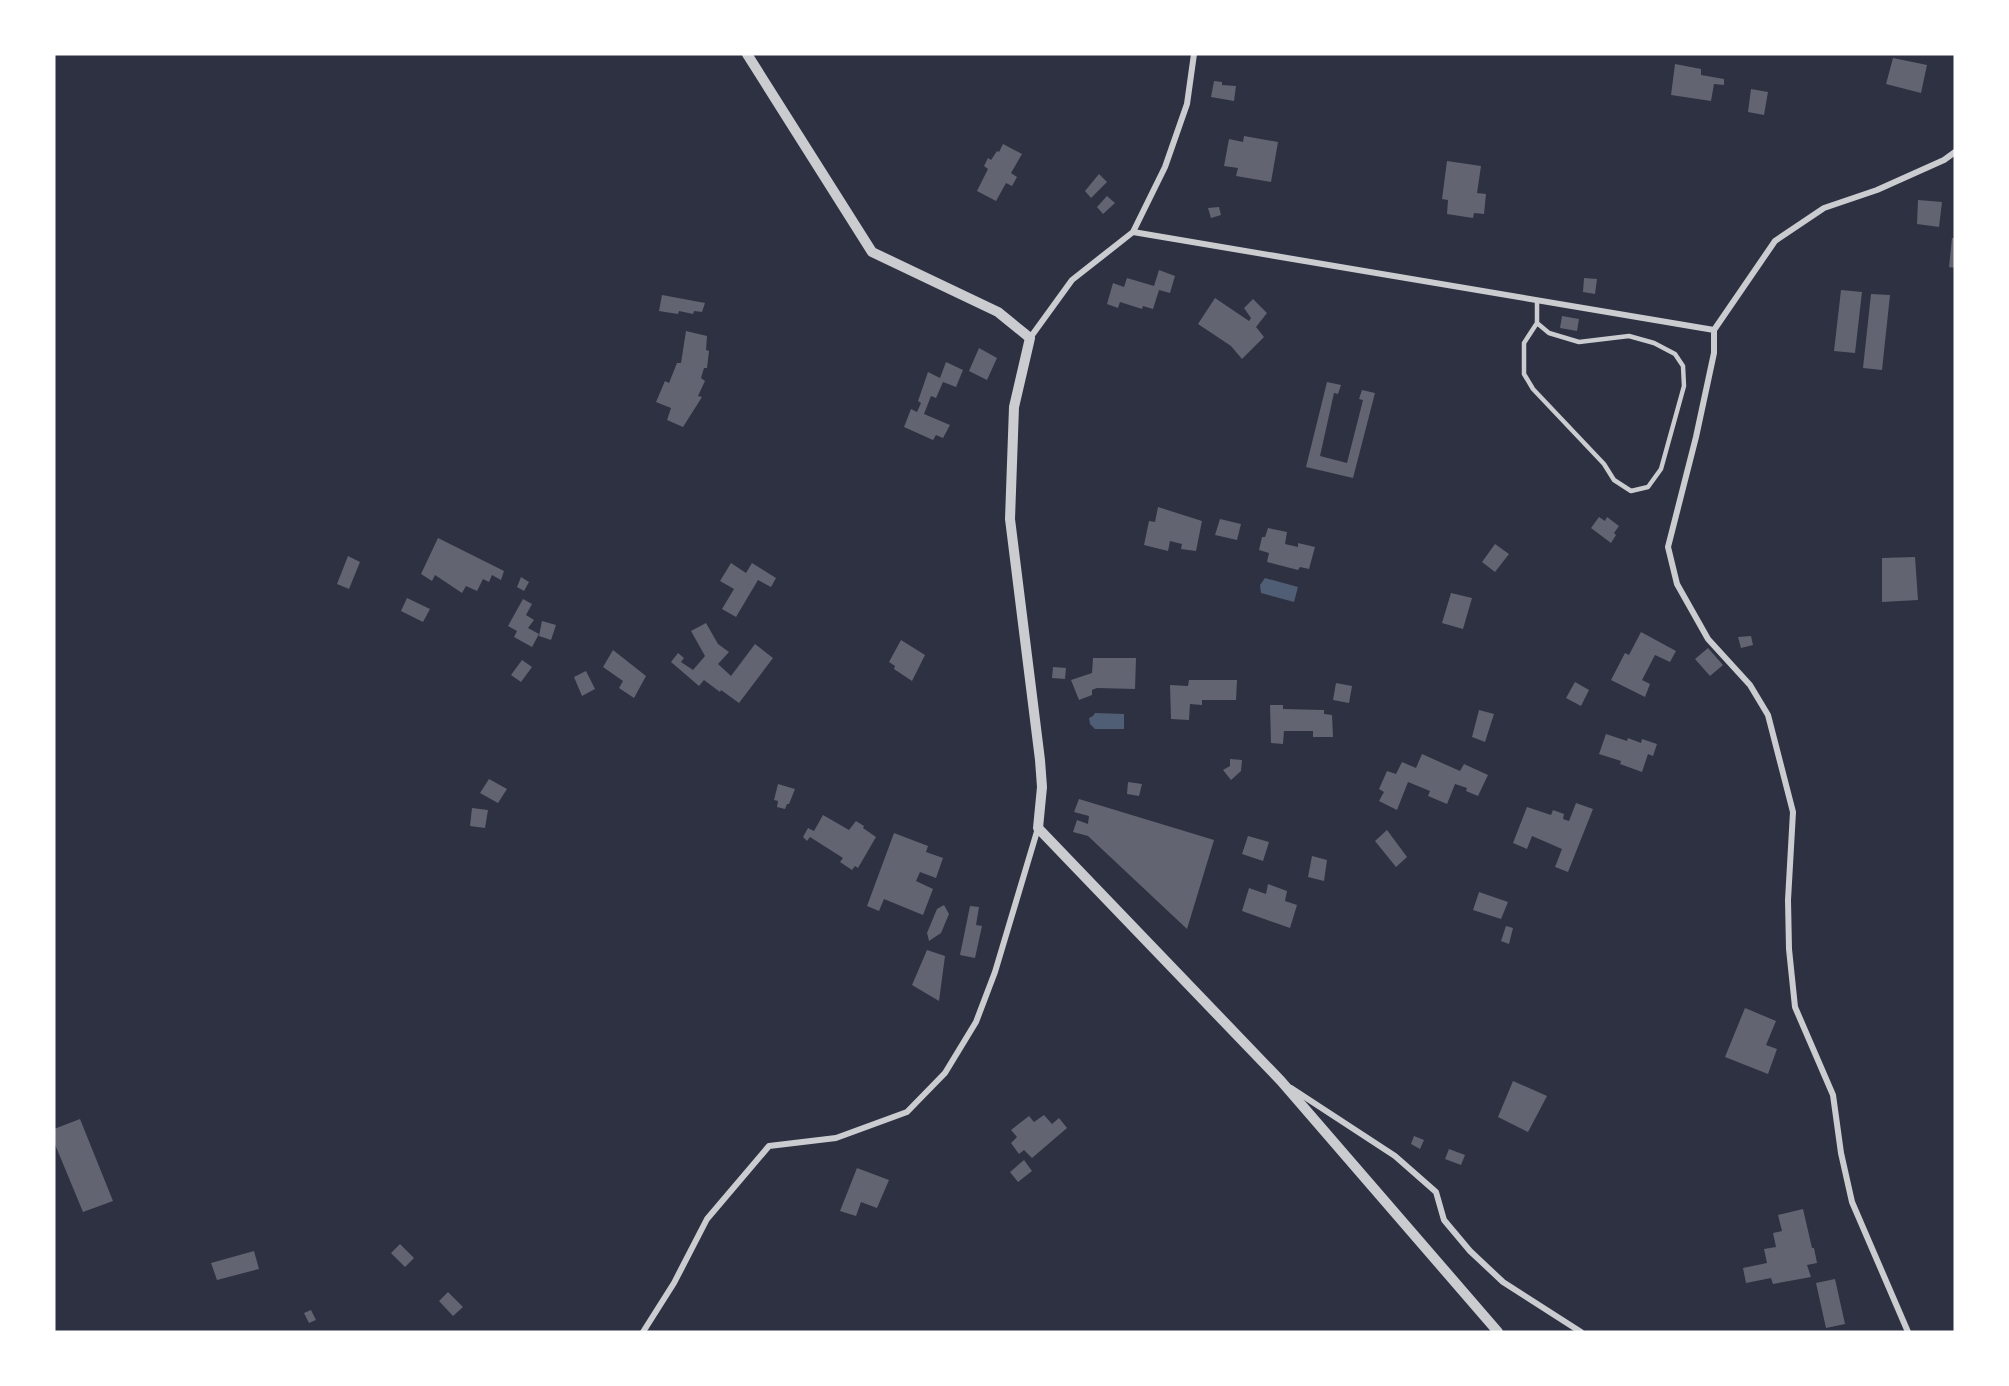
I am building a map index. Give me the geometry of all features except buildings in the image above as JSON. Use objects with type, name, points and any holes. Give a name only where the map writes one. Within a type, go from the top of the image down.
[{"type":"street","points":[[747,54],[872,252],[998,312],[1030,338]]},
{"type":"street","points":[[643,1332],[674,1283],[707,1219],[770,1146],[836,1138],[907,1112],[945,1073],[976,1022],[994,972],[1038,828],[1042,787],[1010,519],[1014,407],[1030,338],[1072,280],[1133,232],[1165,167],[1187,104],[1194,54]]},
{"type":"street","points":[[1908,1332],[1852,1202],[1841,1153],[1833,1095],[1795,1007],[1789,949],[1788,900],[1793,812],[1768,716],[1750,686],[1708,639],[1677,584],[1668,547],[1696,437],[1714,353],[1713,330],[1775,242],[1824,208],[1877,190],[1944,160],[1955,152]]},
{"type":"street","points":[[1133,232],[1713,330]]},
{"type":"street","points":[[1038,828],[1281,1081],[1498,1332]]},
{"type":"street","points":[[1281,1081],[1395,1156],[1437,1192],[1444,1220],[1470,1251],[1503,1282],[1581,1332]]},
{"type":"lane","points":[[1537,300],[1537,323],[1524,343],[1522,362],[1524,374],[1533,389],[1604,464],[1614,480],[1631,491],[1648,487],[1661,469],[1684,386],[1683,366],[1675,354],[1646,340],[1629,336],[1579,342],[1549,333],[1537,323]]},
{"type":"water","points":[[1265,578],[1298,587],[1294,602],[1261,593],[1260,585]]},
{"type":"water","points":[[1095,713],[1124,714],[1124,729],[1095,729],[1090,724],[1089,718]]}]
